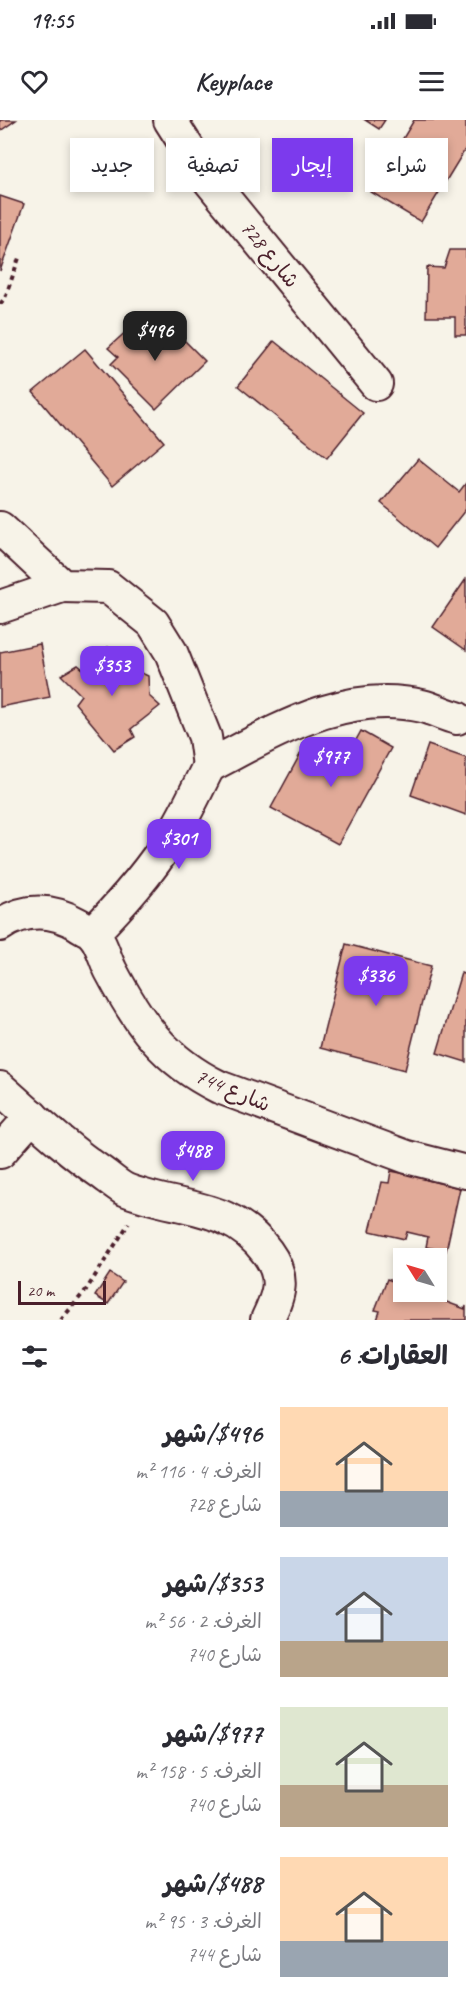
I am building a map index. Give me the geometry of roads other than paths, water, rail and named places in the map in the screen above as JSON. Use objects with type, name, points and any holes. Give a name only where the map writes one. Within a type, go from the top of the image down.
[{"type":"street","name":"شارع 728","points":[[170,120],[206,175],[376,384]]},
{"type":"street","points":[[0,528],[62,586]]},
{"type":"street","points":[[0,607],[62,586],[108,587],[153,623],[171,652],[205,737],[209,766]]},
{"type":"street","points":[[0,925],[24,913],[44,912],[66,917],[93,933],[123,902],[172,836],[209,766],[310,715],[344,706],[383,703],[421,706],[457,718]]},
{"type":"street","name":"شارع 744","points":[[93,933],[136,1015],[158,1044],[190,1073],[219,1087],[407,1157],[466,1172]]},
{"type":"street","points":[[0,1088],[81,1159],[124,1188],[223,1216],[254,1234],[270,1256],[279,1276],[280,1293],[267,1320]]},
{"type":"street","points":[[0,1152],[32,1116]]}]
